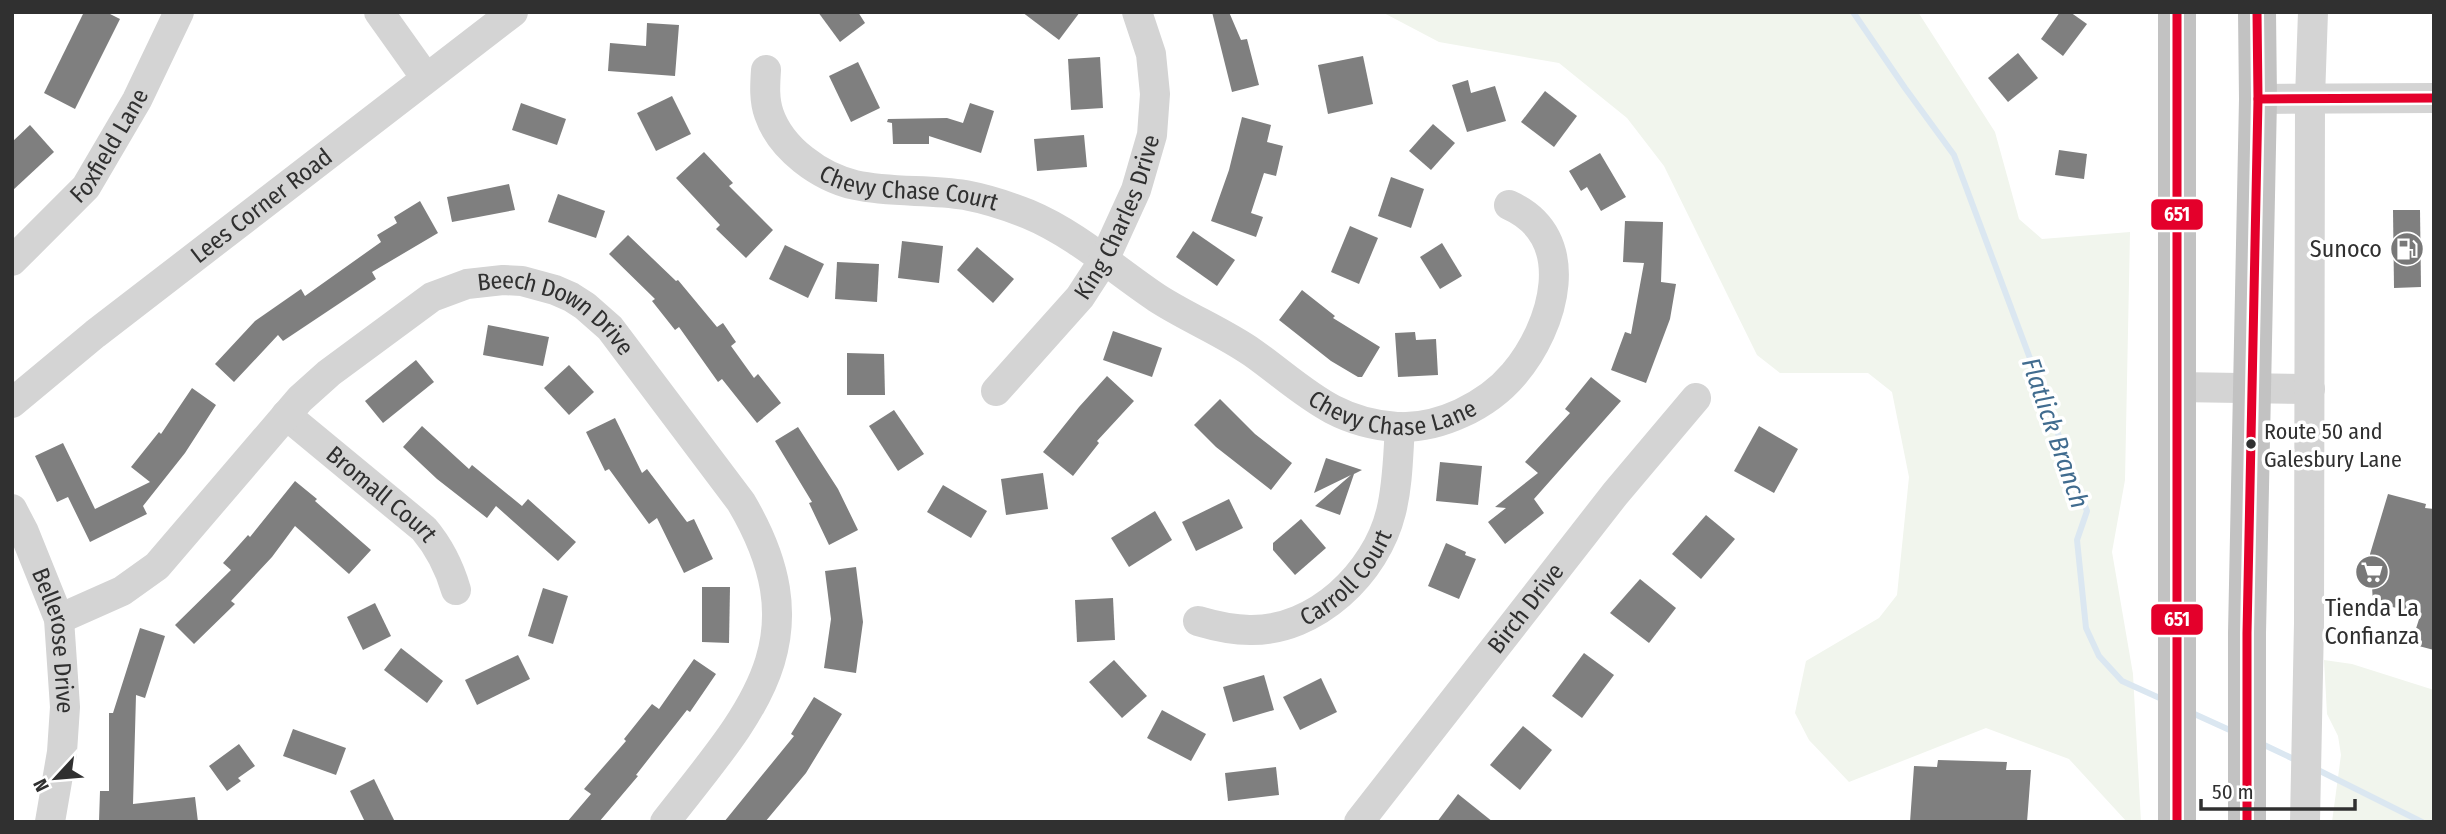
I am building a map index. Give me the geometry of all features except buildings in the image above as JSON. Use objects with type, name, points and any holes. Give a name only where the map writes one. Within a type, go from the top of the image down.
[{"type":"highway","points":[[2177,12],[2177,822]]},
{"type":"highway","points":[[2247,810],[2257,12]]},
{"type":"street","name":"Foxfield Lane","points":[[12,261],[86,187],[138,100],[179,12]]},
{"type":"street","points":[[379,12],[426,78]]},
{"type":"street","name":"Lees Corner Road","points":[[12,403],[95,334],[513,12]]},
{"type":"street","name":"King Charles Drive","points":[[996,391],[1080,297],[1104,260],[1136,190],[1152,135],[1155,104],[1154,74],[1137,12]]},
{"type":"street","points":[[2305,816],[2310,98],[2313,12]]},
{"type":"street","name":"Chevy Chase Court","points":[[766,70],[765,93],[776,130],[788,145],[814,167],[855,185],[885,190],[967,195],[999,204],[1059,230],[1104,260]]},
{"type":"street","points":[[2258,99],[2434,99]]},
{"type":"street","name":"Chevy Chase Lane","points":[[1104,260],[1158,299],[1251,351],[1317,402],[1364,421],[1400,427],[1424,425],[1476,406],[1497,391],[1514,375],[1535,345],[1551,302],[1554,281],[1552,253],[1545,234],[1534,220],[1509,205]]},
{"type":"street","name":"Beech Down Drive","points":[[59,619],[122,592],[157,566],[286,415],[329,373],[415,308],[467,284],[503,280],[539,285],[578,302],[610,328],[741,502],[758,530],[769,560],[776,592],[775,639],[768,670],[756,699],[741,724],[665,822]]},
{"type":"street","points":[[2177,387],[2310,390]]},
{"type":"street","name":"Birch Drive","points":[[1359,822],[1615,494],[1696,398]]},
{"type":"street","name":"Bromall Court","points":[[286,415],[424,528],[450,569],[456,590]]},
{"type":"street","name":"Carroll Court","points":[[1198,621],[1223,628],[1271,628],[1313,613],[1351,584],[1384,535],[1396,487],[1400,427]]},
{"type":"street","name":"Bellerose Drive","points":[[12,509],[48,587],[59,619],[65,707],[62,752],[50,822]]},
{"type":"shaded area","points":[[1382,12],[1918,12],[1995,132],[2019,219],[2042,239],[2130,232],[2125,480],[2112,552],[2133,674],[2141,822],[2127,822],[2069,759],[1986,728],[1849,782],[1809,740],[1795,713],[1806,661],[1879,618],[1897,595],[1909,477],[1892,392],[1868,373],[1780,373],[1757,355],[1664,166],[1627,118],[1559,63],[1439,42]]},
{"type":"shaded area","points":[[2324,660],[2352,664],[2434,690],[2434,822],[2332,822],[2341,755],[2338,736],[2327,714]]},
{"type":"waterway","name":"Flatlick Branch","points":[[1853,12],[1954,155],[2087,511],[2077,540],[2086,628],[2099,656],[2122,681],[2164,700]]},
{"type":"waterway","name":"Flatlick Branch","points":[[2190,712],[2234,732]]},
{"type":"waterway","name":"Flatlick Branch","points":[[2260,743],[2298,761]]},
{"type":"waterway","name":"Flatlick Branch","points":[[2314,768],[2422,822]]},
{"type":"transit line","name":"651","points":[[2177,12],[2177,822]]},
{"type":"transit line","name":"651","points":[[2247,822],[2247,633],[2258,99],[2257,12]]},
{"type":"transit line","name":"651","points":[[2258,99],[2434,98]]},
{"type":"place","name":"Sunoco","points":[[2407,249]]},
{"type":"place","name":"Route 50 and Galesbury Lane","points":[[2251,444]]},
{"type":"place","name":"Tienda La Confianza","points":[[2372,572]]}]
